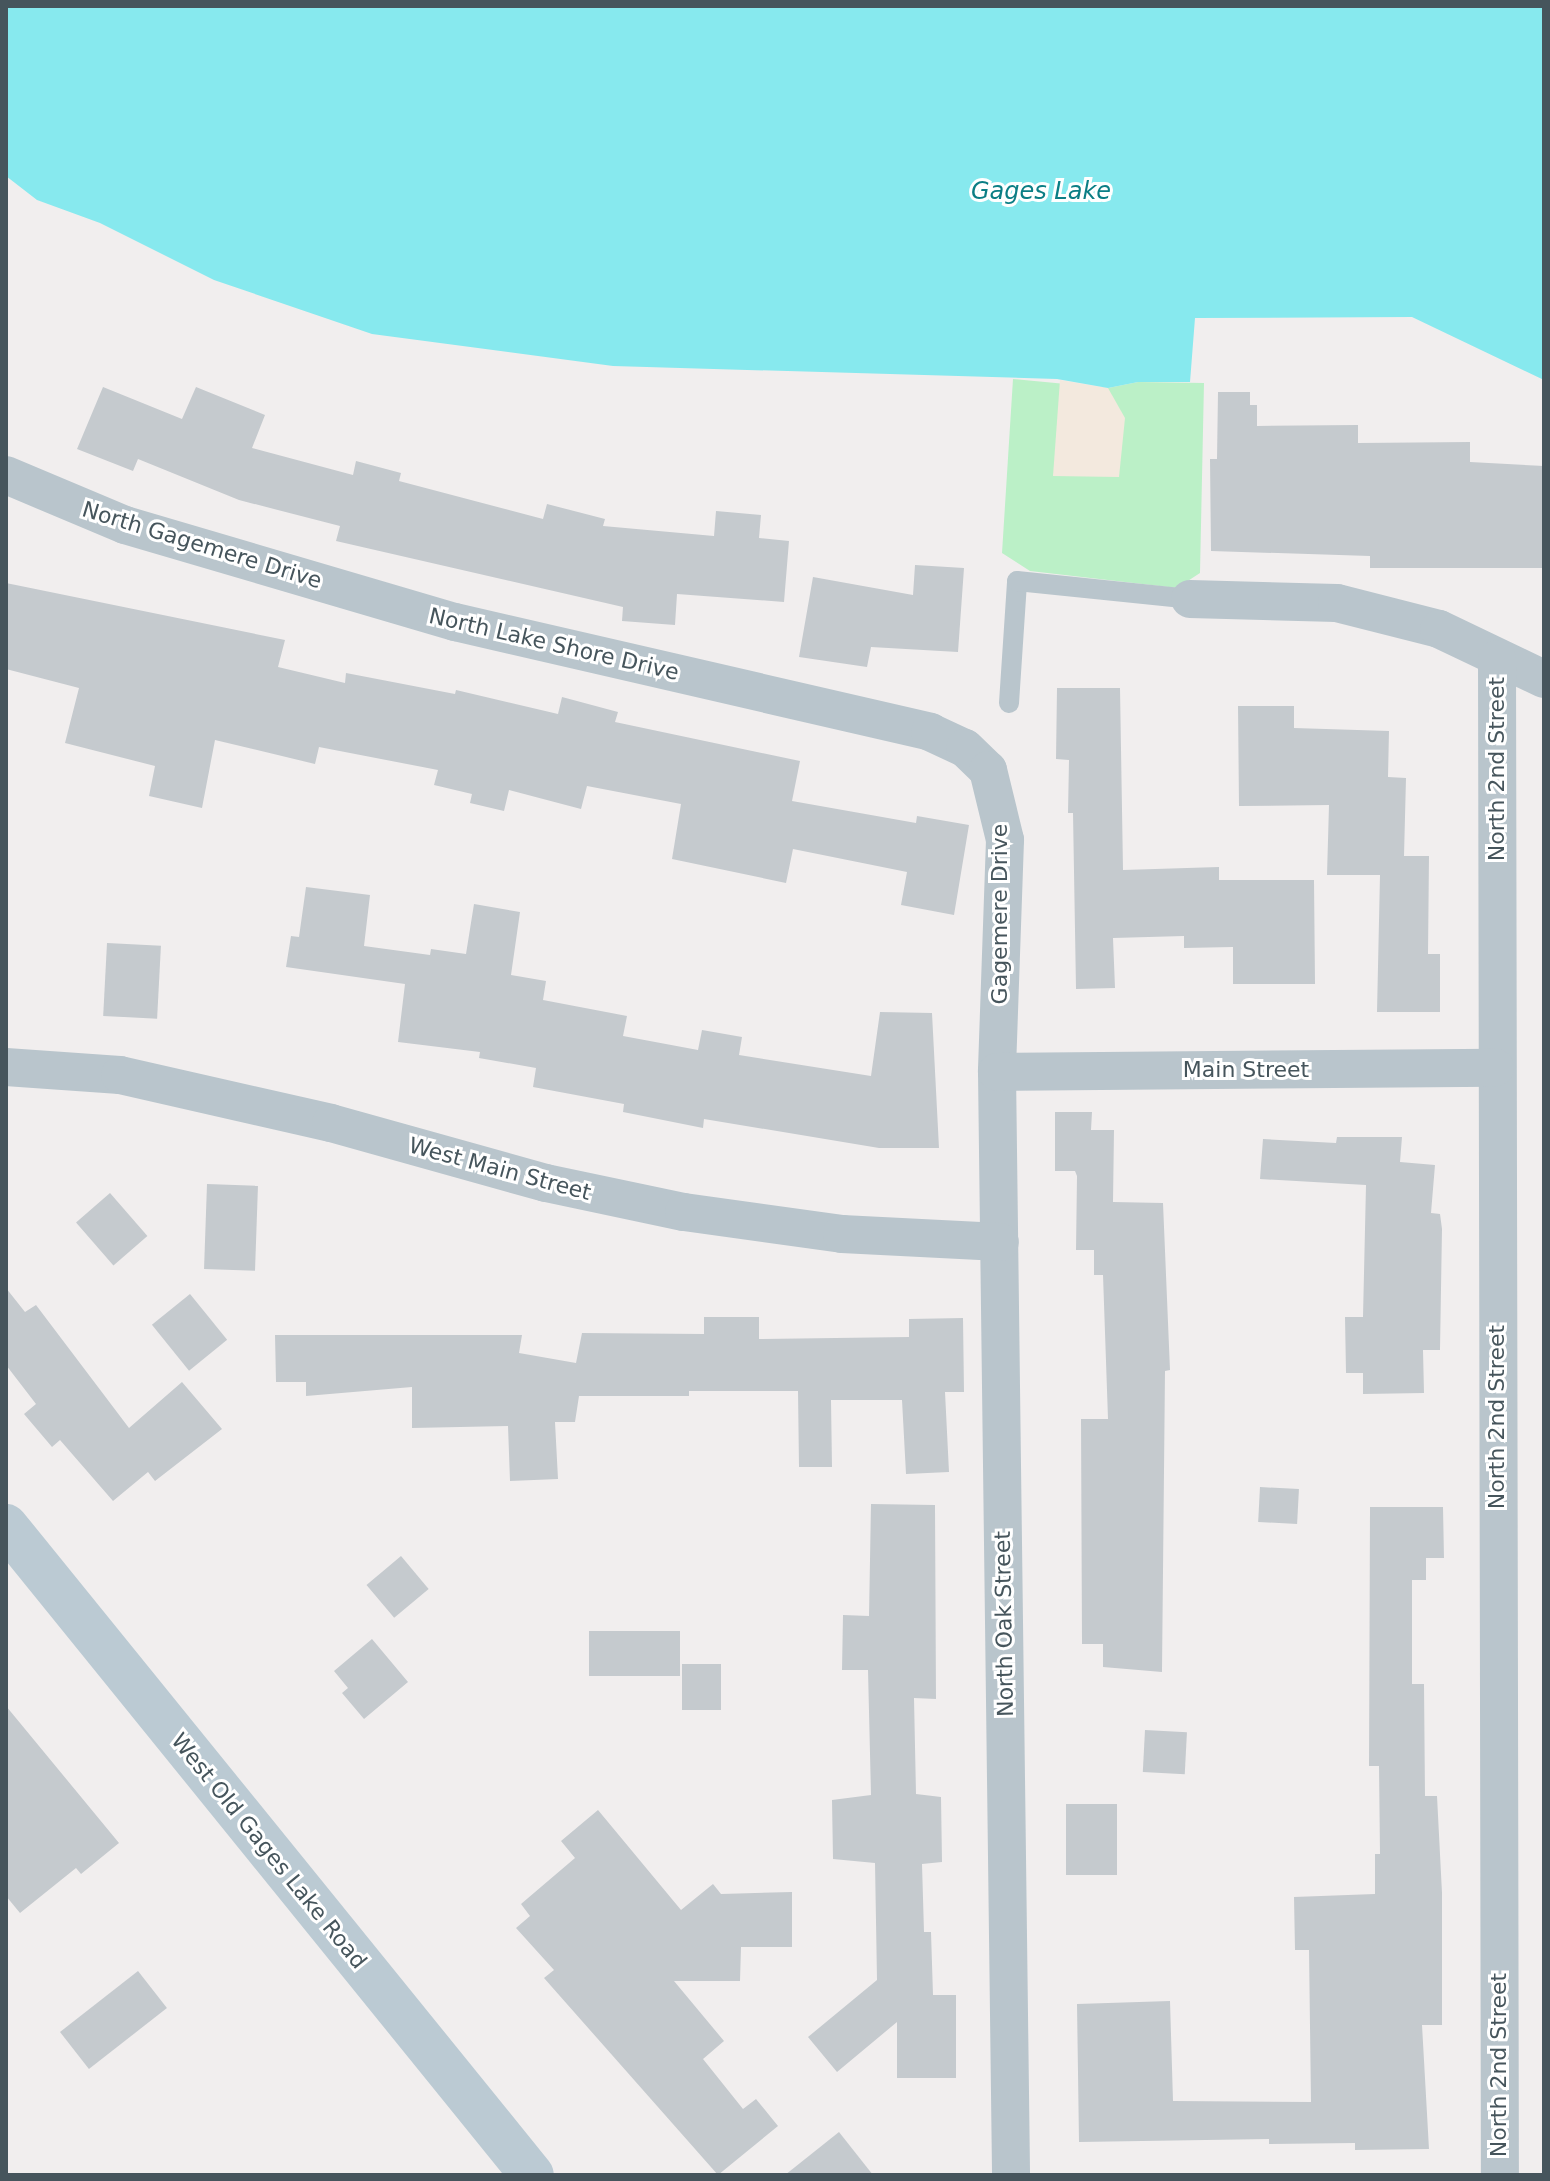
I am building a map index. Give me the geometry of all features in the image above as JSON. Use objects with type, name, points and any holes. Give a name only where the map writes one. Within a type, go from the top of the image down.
[{"type":"street","name":"North Gagemere Drive","points":[[6,475],[125,525],[356,593]]},
{"type":"street","name":"North Lake Shore Drive","points":[[356,593],[455,622],[753,691]]},
{"type":"street","points":[[1190,599],[1337,603],[1439,629],[1544,679]]},
{"type":"street","name":"North 2nd Street","points":[[1497,659],[1495,1068],[1500,2175]]},
{"type":"street","name":"Gagemere Drive","points":[[753,691],[930,732],[965,748],[988,770],[1005,840],[997,1072]]},
{"type":"street","name":"West Main Street","points":[[6,1067],[120,1075],[331,1123],[546,1183],[684,1212],[842,1234],[1000,1242]]},
{"type":"street","name":"Main Street","points":[[997,1072],[1495,1068]]},
{"type":"street","name":"North Oak Street","points":[[997,1072],[1011,2175]]},
{"type":"street","name":"West Old Gages Lake Road","points":[[6,1526],[532,2175]]},
{"type":"lane","points":[[1009,703],[1017,581],[1190,599]]},
{"type":"green space","points":[[1013,379],[1108,388],[1138,382],[1204,383],[1200,573],[1177,588],[1030,571],[1002,553]]},
{"type":"sand","points":[[1060,380],[1108,388],[1125,418],[1119,477],[1053,476]]},
{"type":"water","name":"Gages Lake","points":[[6,6],[1544,6],[1544,380],[1412,317],[1195,318],[1190,382],[1138,382],[1108,388],[1057,379],[613,366],[372,334],[214,280],[100,223],[37,200],[6,176]]},
{"type":"building","points":[[103,387],[182,419],[196,387],[265,415],[252,448],[353,475],[356,461],[401,473],[399,481],[543,519],[547,504],[605,519],[603,526],[714,536],[716,511],[761,515],[759,538],[789,541],[784,602],[677,594],[675,625],[622,621],[623,607],[336,541],[340,526],[239,500],[138,459],[133,471],[77,449]]},
{"type":"building","points":[[1218,392],[1250,392],[1250,405],[1257,405],[1257,426],[1358,425],[1358,443],[1470,442],[1470,462],[1544,466],[1544,568],[1370,568],[1370,556],[1211,551],[1210,459],[1217,459]]},
{"type":"building","points":[[915,565],[964,568],[958,652],[871,647],[867,667],[799,657],[813,577],[913,595]]},
{"type":"building","points":[[6,583],[285,640],[278,667],[345,683],[346,673],[455,694],[456,690],[558,714],[562,697],[618,712],[615,722],[800,761],[792,801],[916,823],[917,816],[969,825],[954,915],[901,905],[907,872],[793,849],[786,883],[672,859],[681,804],[587,786],[581,809],[509,790],[504,811],[470,803],[472,794],[434,785],[438,770],[319,747],[315,764],[215,740],[202,808],[149,796],[155,766],[65,743],[79,688],[6,669]]},
{"type":"building","points":[[1057,688],[1120,688],[1123,870],[1219,867],[1219,880],[1314,880],[1315,984],[1233,984],[1233,947],[1184,948],[1184,936],[1113,938],[1115,988],[1076,989],[1073,813],[1068,813],[1069,760],[1056,759]]},
{"type":"building","points":[[1238,706],[1294,706],[1294,728],[1389,731],[1388,777],[1406,778],[1404,856],[1429,856],[1428,954],[1440,954],[1440,1012],[1377,1012],[1380,875],[1327,875],[1329,805],[1239,806]]},
{"type":"building","points":[[306,887],[370,895],[364,946],[430,955],[431,949],[466,954],[474,904],[520,912],[511,975],[546,981],[543,1000],[627,1016],[623,1036],[698,1050],[702,1030],[742,1037],[739,1055],[871,1076],[880,1012],[932,1013],[939,1148],[879,1148],[704,1119],[703,1128],[623,1112],[624,1104],[533,1087],[536,1068],[479,1058],[480,1052],[398,1042],[405,984],[286,967],[291,936],[299,937]]},
{"type":"building","points":[[107,943],[161,946],[157,1019],[103,1016]]},
{"type":"building","points":[[1055,1112],[1092,1112],[1091,1130],[1114,1130],[1113,1202],[1163,1203],[1170,1370],[1165,1371],[1162,1672],[1103,1667],[1103,1644],[1082,1644],[1081,1419],[1108,1419],[1103,1275],[1094,1275],[1094,1250],[1076,1250],[1077,1176],[1075,1171],[1055,1171]]},
{"type":"building","points":[[1337,1137],[1402,1137],[1400,1162],[1435,1165],[1431,1213],[1440,1214],[1442,1229],[1440,1350],[1423,1350],[1424,1393],[1363,1394],[1363,1373],[1346,1373],[1345,1317],[1363,1317],[1366,1185],[1260,1179],[1263,1139],[1336,1143]]},
{"type":"building","points":[[207,1184],[258,1186],[255,1271],[204,1269]]},
{"type":"building","points":[[110,1193],[147,1236],[113,1266],[76,1223]]},
{"type":"building","points":[[6,1288],[25,1312],[36,1305],[129,1428],[182,1382],[222,1429],[155,1481],[148,1472],[113,1501],[60,1440],[52,1447],[24,1414],[36,1404],[6,1365]]},
{"type":"building","points":[[190,1294],[227,1340],[189,1371],[152,1325]]},
{"type":"building","points":[[704,1317],[759,1317],[759,1339],[909,1337],[909,1319],[963,1318],[964,1392],[945,1392],[949,1472],[906,1474],[902,1400],[831,1400],[832,1467],[799,1467],[798,1391],[689,1391],[689,1396],[579,1396],[575,1422],[555,1422],[558,1479],[510,1481],[508,1426],[412,1428],[412,1387],[306,1396],[306,1382],[276,1382],[275,1335],[522,1335],[519,1353],[576,1363],[582,1333],[704,1334]]},
{"type":"building","points":[[1260,1487],[1299,1489],[1297,1524],[1258,1522]]},
{"type":"building","points":[[871,1504],[935,1505],[936,1699],[914,1698],[916,1794],[941,1797],[942,1862],[922,1864],[924,1932],[931,1932],[933,1995],[956,1995],[956,2078],[897,2078],[897,2022],[837,2072],[808,2037],[877,1980],[875,1863],[833,1859],[832,1800],[871,1795],[868,1670],[842,1670],[843,1615],[869,1616]]},
{"type":"building","points":[[1370,1507],[1443,1507],[1444,1558],[1426,1558],[1426,1580],[1412,1580],[1412,1684],[1424,1684],[1425,1796],[1437,1796],[1442,1893],[1442,2025],[1422,2025],[1429,2149],[1355,2150],[1355,2143],[1269,2144],[1269,2139],[1079,2142],[1077,2004],[1170,2001],[1173,2101],[1311,2102],[1309,1950],[1295,1950],[1294,1897],[1375,1894],[1375,1854],[1380,1854],[1379,1766],[1369,1766]]},
{"type":"building","points":[[401,1556],[429,1589],[394,1618],[367,1585]]},
{"type":"building","points":[[589,1631],[680,1631],[680,1676],[589,1676]]},
{"type":"building","points":[[372,1639],[408,1682],[364,1719],[342,1693],[348,1688],[334,1671]]},
{"type":"building","points":[[682,1664],[721,1664],[721,1710],[682,1710]]},
{"type":"building","points":[[6,1706],[119,1843],[81,1874],[76,1868],[20,1913],[6,1896]]},
{"type":"building","points":[[1145,1730],[1187,1732],[1185,1774],[1143,1772]]},
{"type":"building","points":[[1066,1804],[1117,1804],[1117,1875],[1066,1875]]},
{"type":"building","points":[[598,1810],[681,1910],[713,1884],[721,1894],[792,1892],[792,1947],[741,1947],[740,1981],[674,1981],[724,2041],[703,2059],[743,2109],[756,2099],[778,2126],[718,2175],[544,1978],[554,1970],[516,1928],[530,1916],[521,1904],[575,1858],[561,1841]]},
{"type":"building","points":[[138,1971],[167,2008],[89,2069],[60,2032]]},
{"type":"building","points":[[839,2132],[873,2175],[785,2175]]}]
